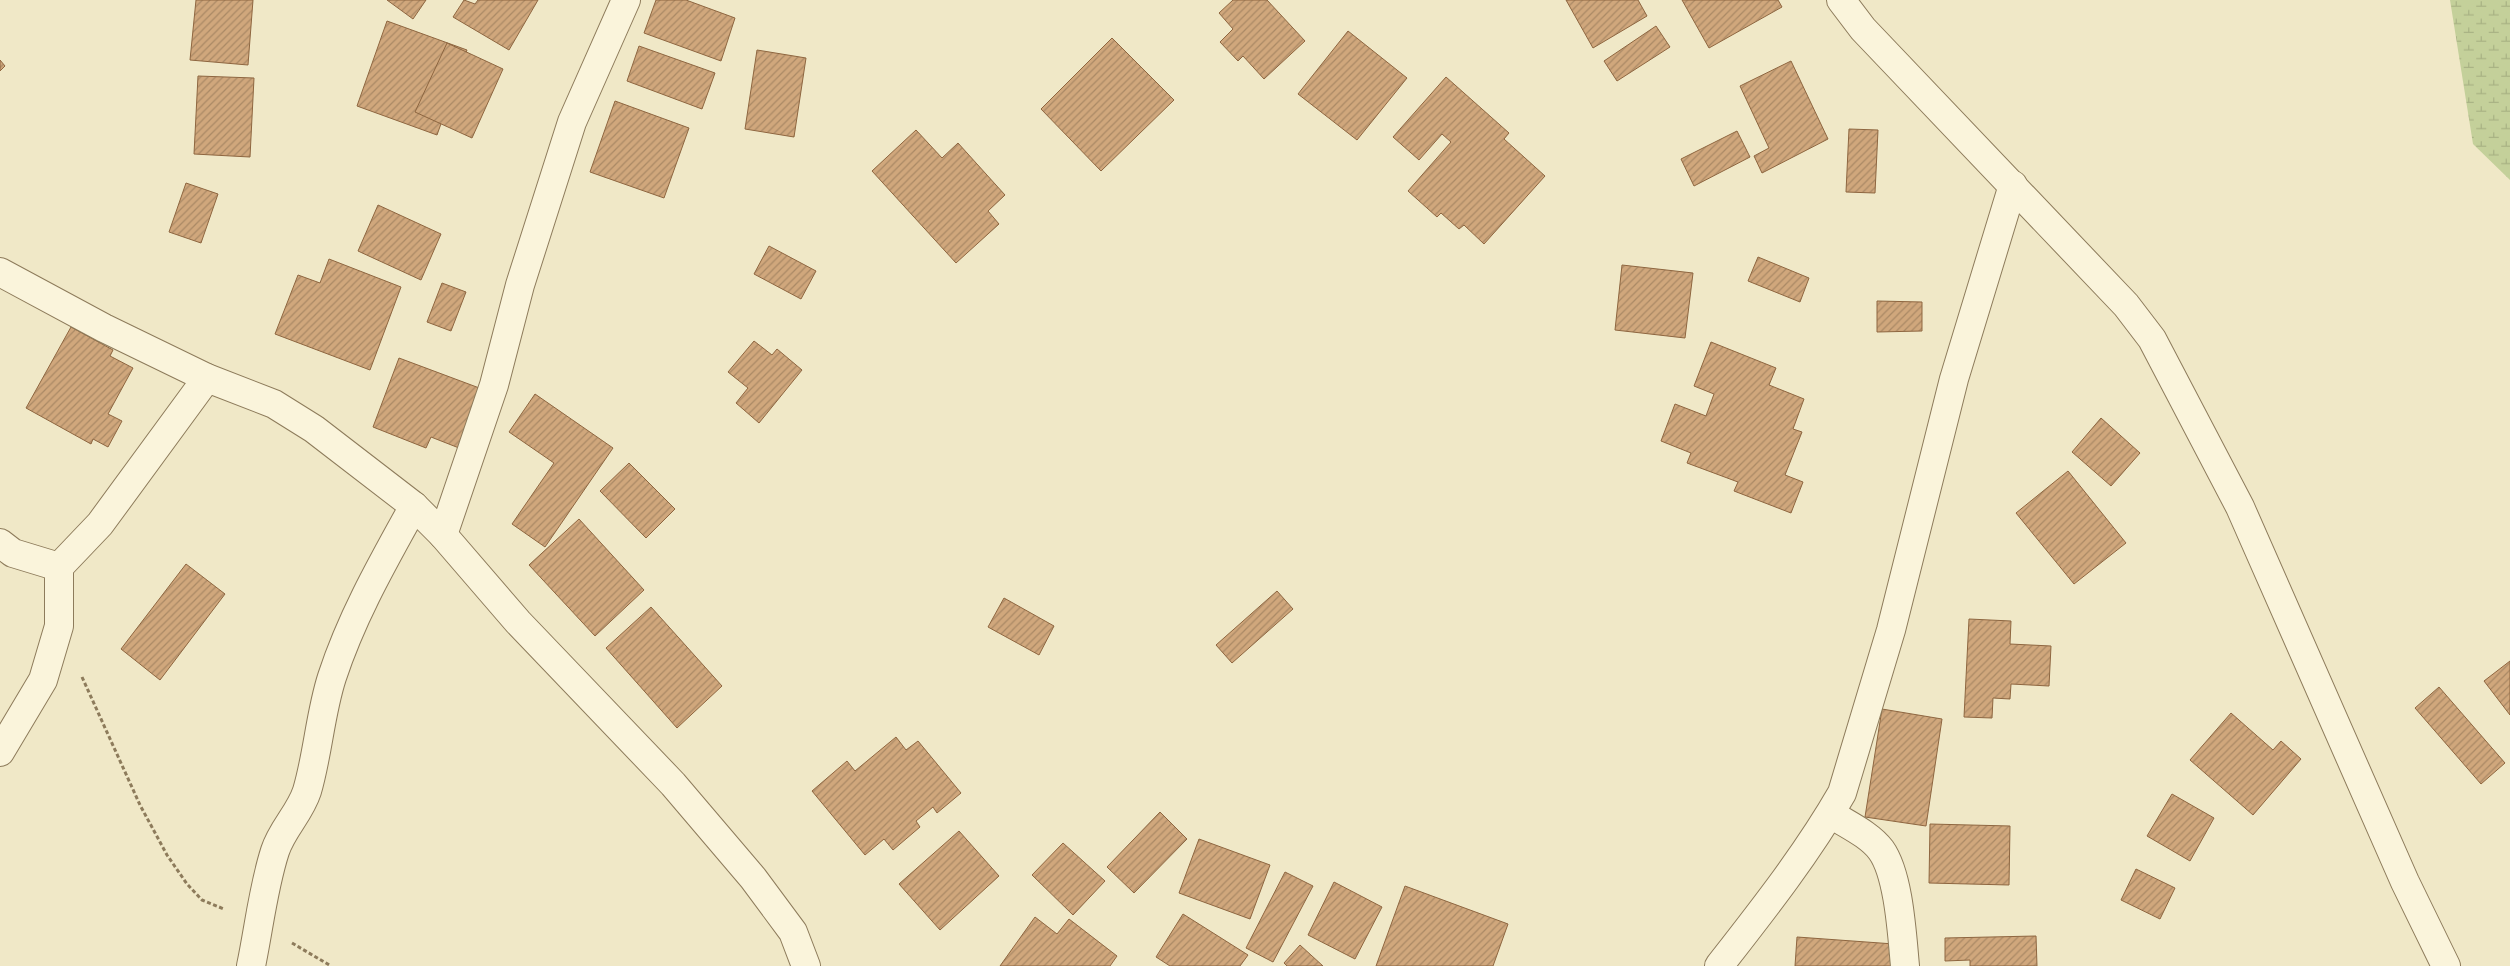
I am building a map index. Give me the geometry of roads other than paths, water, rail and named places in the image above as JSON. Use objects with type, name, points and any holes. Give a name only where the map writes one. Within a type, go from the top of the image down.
[{"type":"street","points":[[443,535],[494,385],[520,286],[572,122],[626,0]]},
{"type":"street","points":[[1841,0],[1863,29],[2126,305],[2152,339],[2240,507],[2401,873],[2446,966]]},
{"type":"street","points":[[1719,966],[1762,911],[1831,814],[1842,793],[1891,630],[1954,379],[2013,185]]},
{"type":"street","points":[[0,272],[104,328],[207,378],[274,404],[314,429],[414,506],[443,535],[518,622],[673,784],[740,864],[793,932],[806,966]]},
{"type":"street","points":[[0,752],[43,680],[59,626],[59,567],[100,524],[207,378]]},
{"type":"street","points":[[251,966],[275,850],[284,829],[303,804],[313,772],[324,705],[348,633],[367,589],[414,506]]},
{"type":"street","points":[[0,543],[13,553],[59,567]]},
{"type":"street","points":[[1831,814],[1881,850],[1890,868],[1900,915],[1905,966]]}]
